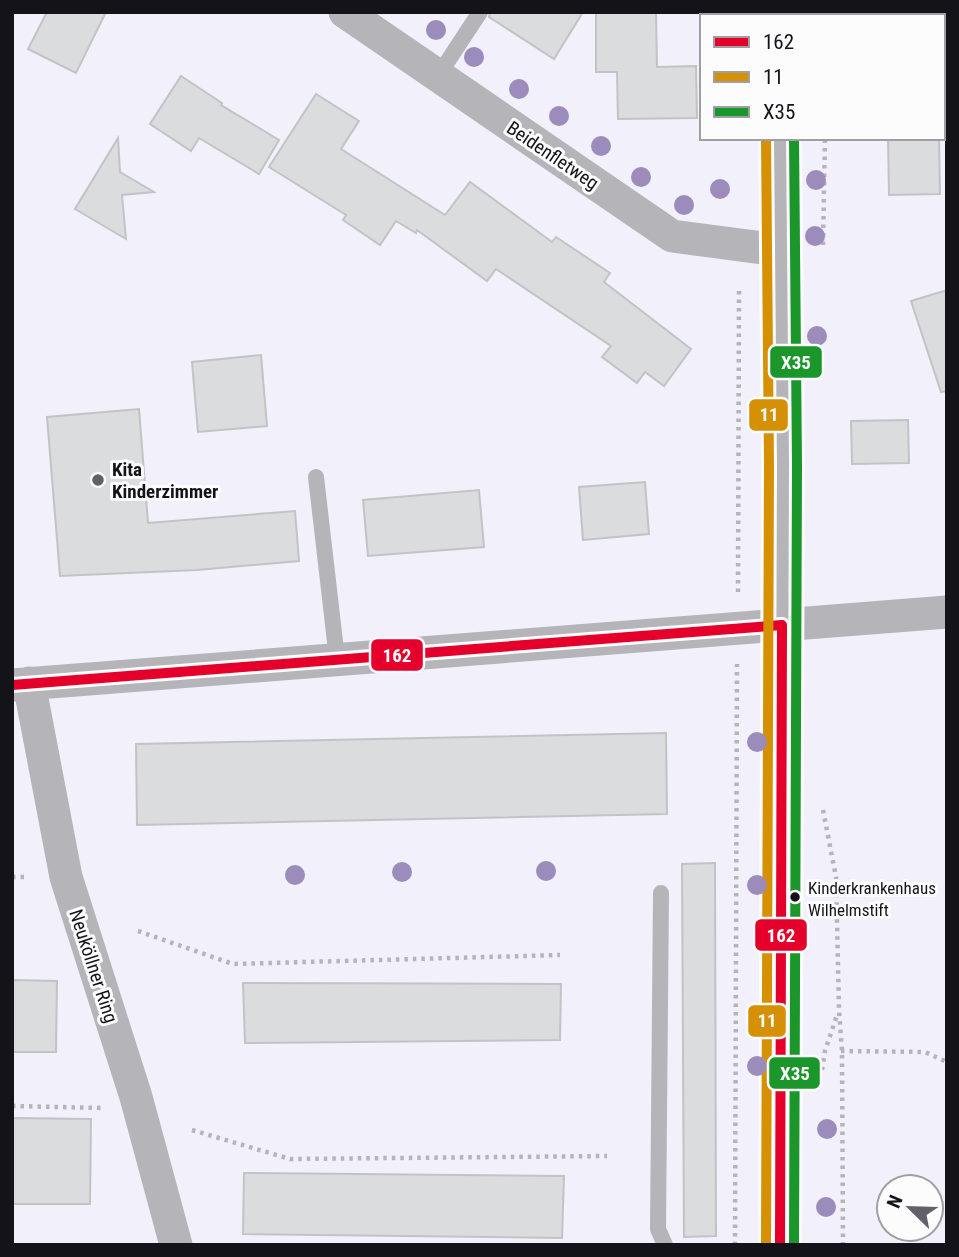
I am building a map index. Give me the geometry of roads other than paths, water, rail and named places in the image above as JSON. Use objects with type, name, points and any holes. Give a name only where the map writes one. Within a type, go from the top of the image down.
[{"type":"street","name":"Beidenfletweg","points":[[345,12],[672,236],[779,250]]},
{"type":"street","points":[[780,140],[783,465],[780,1245]]},
{"type":"street","points":[[20,684],[947,612]]},
{"type":"street","name":"Neuköllner Ring","points":[[20,684],[66,877],[136,1097],[176,1245]]},
{"type":"lane","points":[[438,76],[480,12]]},
{"type":"lane","points":[[316,477],[337,659]]},
{"type":"lane","points":[[661,893],[658,1229],[665,1245]]},
{"type":"place","name":"Kita Kinderzimmer","points":[[98,480]]},
{"type":"place","name":"Kinderkrankenhaus Wilhelmstift","points":[[795,897]]}]
